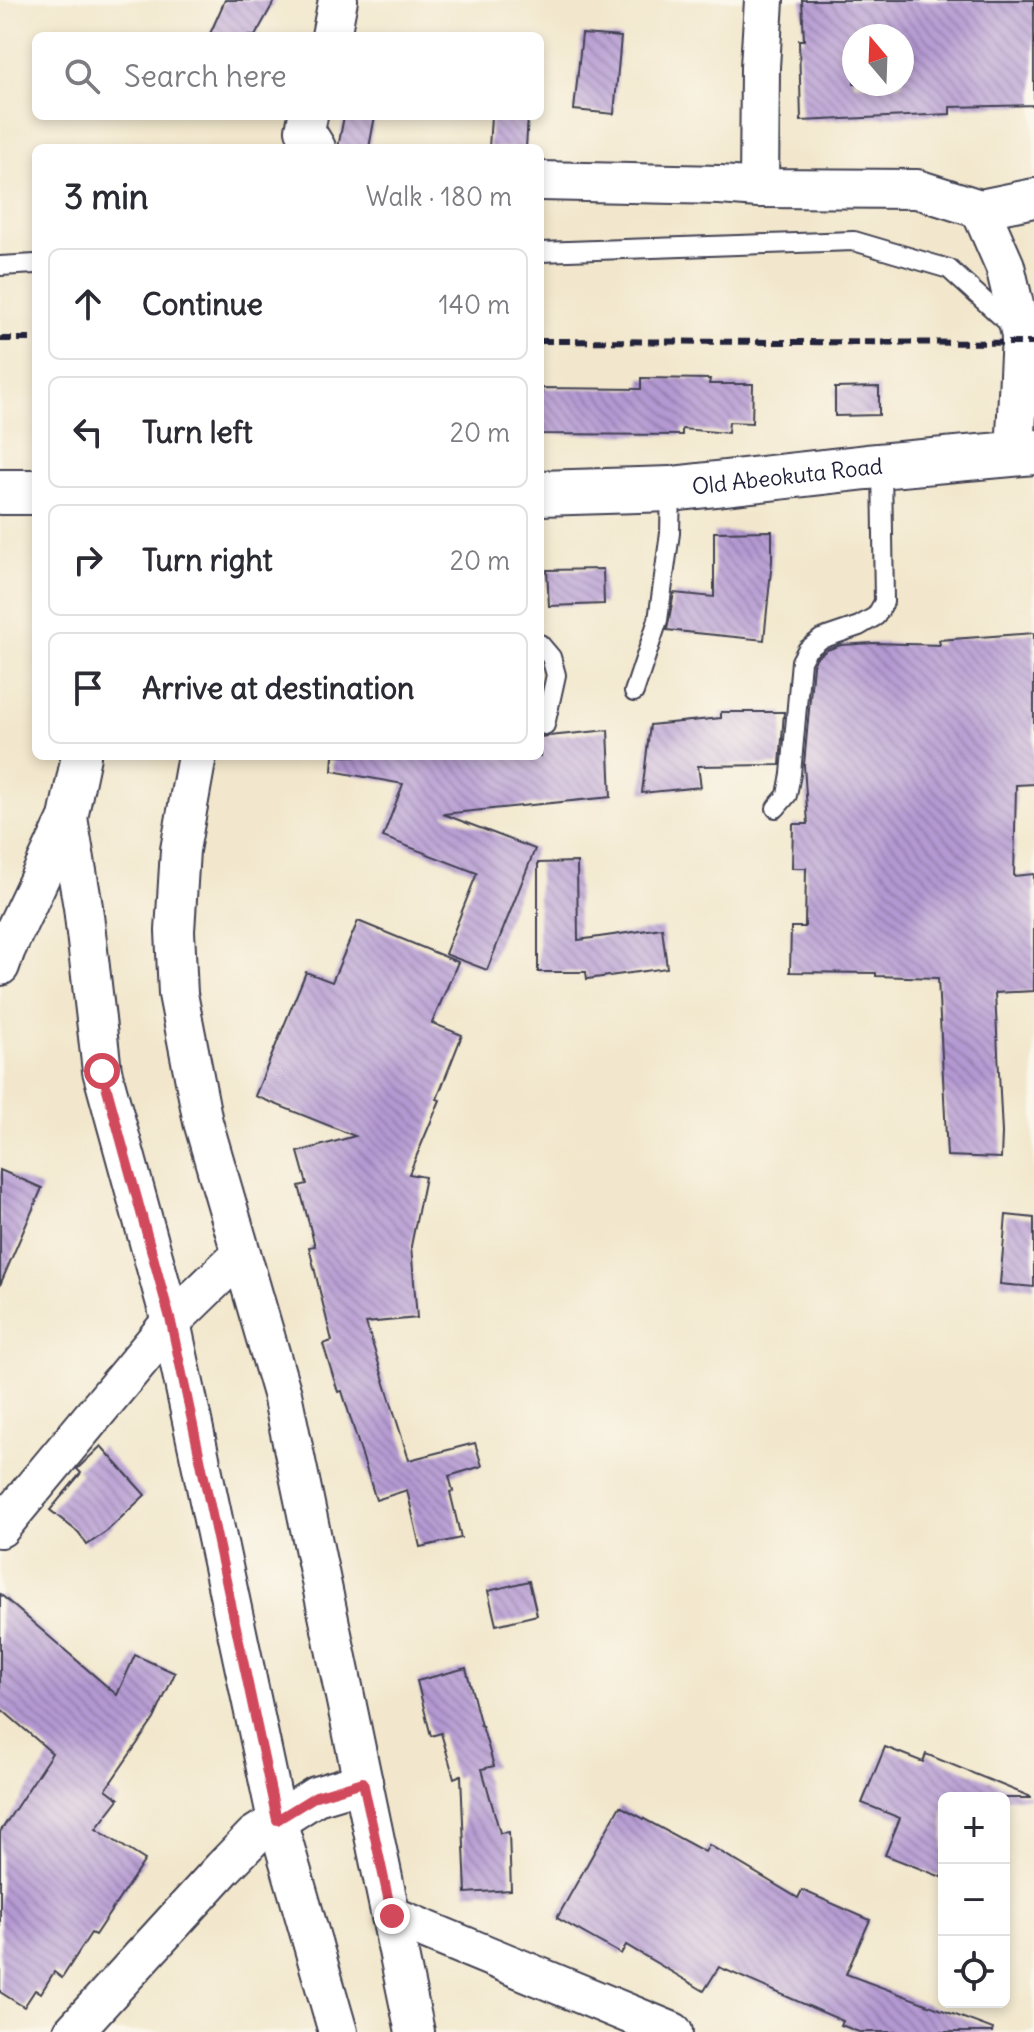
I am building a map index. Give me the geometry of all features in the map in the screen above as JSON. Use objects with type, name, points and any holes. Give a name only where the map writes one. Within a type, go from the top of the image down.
[{"type":"highway","name":"Old Abeokuta Road","points":[[544,493],[671,489],[882,465],[1024,453]]},
{"type":"highway","points":[[0,492],[32,492]]},
{"type":"street","points":[[332,32],[338,0]]},
{"type":"street","points":[[759,188],[764,0]]},
{"type":"street","points":[[307,120],[305,130],[314,144]]},
{"type":"street","points":[[544,181],[917,189],[980,209],[1034,198]]},
{"type":"street","points":[[980,209],[1005,266],[1021,335],[1024,453]]},
{"type":"street","points":[[0,966],[68,818],[80,760]]},
{"type":"street","points":[[196,760],[180,850],[175,931],[178,994],[203,1122],[282,1394],[415,2032]]},
{"type":"street","points":[[68,818],[83,907],[102,1071],[171,1322],[277,1820],[338,2032]]},
{"type":"street","points":[[0,1528],[171,1322],[241,1254]]},
{"type":"street","points":[[73,2032],[254,1836],[316,1796],[363,1782]]},
{"type":"street","points":[[392,1916],[673,2032]]},
{"type":"lane","points":[[544,252],[854,241],[949,269],[1021,335]]},
{"type":"lane","points":[[0,266],[32,264]]},
{"type":"lane","points":[[776,808],[787,795],[791,774],[801,661],[807,650],[821,639],[859,626],[876,616],[884,602],[882,465]]},
{"type":"lane","points":[[634,692],[658,620],[670,533],[671,489]]},
{"type":"lane","points":[[544,649],[551,657],[556,675],[545,725]]},
{"type":"building","points":[[225,0],[275,0],[257,32],[211,32]]},
{"type":"building","points":[[802,0],[1034,0],[1034,105],[950,107],[950,114],[801,121],[799,40],[804,40]]},
{"type":"building","points":[[582,34],[621,37],[614,114],[574,110]]},
{"type":"building","points":[[343,120],[374,120],[370,144],[339,144]]},
{"type":"building","points":[[491,120],[528,120],[526,144],[489,144]]},
{"type":"building","points":[[641,378],[710,379],[709,384],[753,384],[752,423],[729,422],[728,433],[682,429],[682,435],[544,434],[544,388],[641,389]]},
{"type":"building","points":[[879,387],[879,415],[835,416],[835,388]]},
{"type":"building","points":[[772,531],[764,640],[667,630],[674,593],[714,597],[714,532]]},
{"type":"building","points":[[603,569],[604,604],[549,606],[547,570]]},
{"type":"building","points":[[1034,633],[1034,784],[1016,785],[1014,876],[1034,874],[1034,991],[995,993],[1001,1158],[947,1156],[938,978],[876,976],[876,973],[790,972],[791,927],[805,927],[806,868],[792,868],[793,824],[808,824],[804,765],[813,665],[816,658],[827,650],[841,645],[940,645],[939,640]]},
{"type":"building","points":[[721,712],[784,712],[780,765],[698,766],[701,787],[642,793],[650,725],[721,718]]},
{"type":"building","points":[[608,730],[611,797],[443,814],[535,849],[487,970],[445,954],[477,873],[383,837],[403,784],[332,771],[333,760],[544,760],[544,737]]},
{"type":"building","points":[[577,862],[578,940],[662,928],[667,968],[587,979],[586,972],[538,972],[538,863]]},
{"type":"building","points":[[358,921],[458,962],[432,1023],[462,1035],[437,1099],[440,1100],[409,1174],[425,1177],[411,1246],[417,1318],[366,1323],[409,1460],[475,1443],[482,1466],[449,1476],[461,1538],[420,1547],[407,1490],[376,1500],[342,1391],[338,1392],[323,1344],[332,1341],[309,1247],[315,1246],[299,1186],[307,1184],[298,1152],[355,1136],[255,1096],[306,972],[332,982]]},
{"type":"building","points":[[0,1170],[42,1188],[0,1285]]},
{"type":"building","points":[[1006,1215],[1034,1218],[1034,1287],[1000,1284]]},
{"type":"building","points":[[101,1446],[145,1495],[107,1531],[87,1545],[79,1533],[50,1510],[81,1473],[77,1469]]},
{"type":"building","points":[[529,1581],[537,1615],[496,1625],[488,1591]]},
{"type":"building","points":[[0,1594],[117,1695],[135,1655],[175,1673],[154,1719],[106,1789],[119,1799],[96,1829],[145,1860],[62,1978],[54,1972],[41,1993],[35,1990],[24,2007],[0,1992],[0,1832],[52,1753],[0,1708]]},
{"type":"building","points":[[466,1668],[494,1766],[482,1769],[500,1833],[509,1832],[511,1890],[466,1893],[461,1775],[454,1778],[441,1733],[431,1736],[417,1681]]},
{"type":"building","points":[[885,1747],[923,1762],[926,1754],[1031,1797],[1010,1798],[1010,1792],[938,1792],[938,1876],[885,1855],[900,1818],[862,1803]]},
{"type":"building","points":[[620,1806],[705,1852],[709,1845],[798,1898],[802,1890],[870,1920],[846,1974],[993,2029],[992,2032],[859,2032],[841,2025],[843,2021],[719,1967],[704,1991],[626,1945],[621,1954],[557,1918]]},
{"type":"railway","points":[[0,339],[32,339]]},
{"type":"railway","points":[[544,341],[1034,343]]},
{"type":"route","points":[[102,1071],[171,1322],[277,1820],[316,1796],[363,1782],[392,1916]]}]
